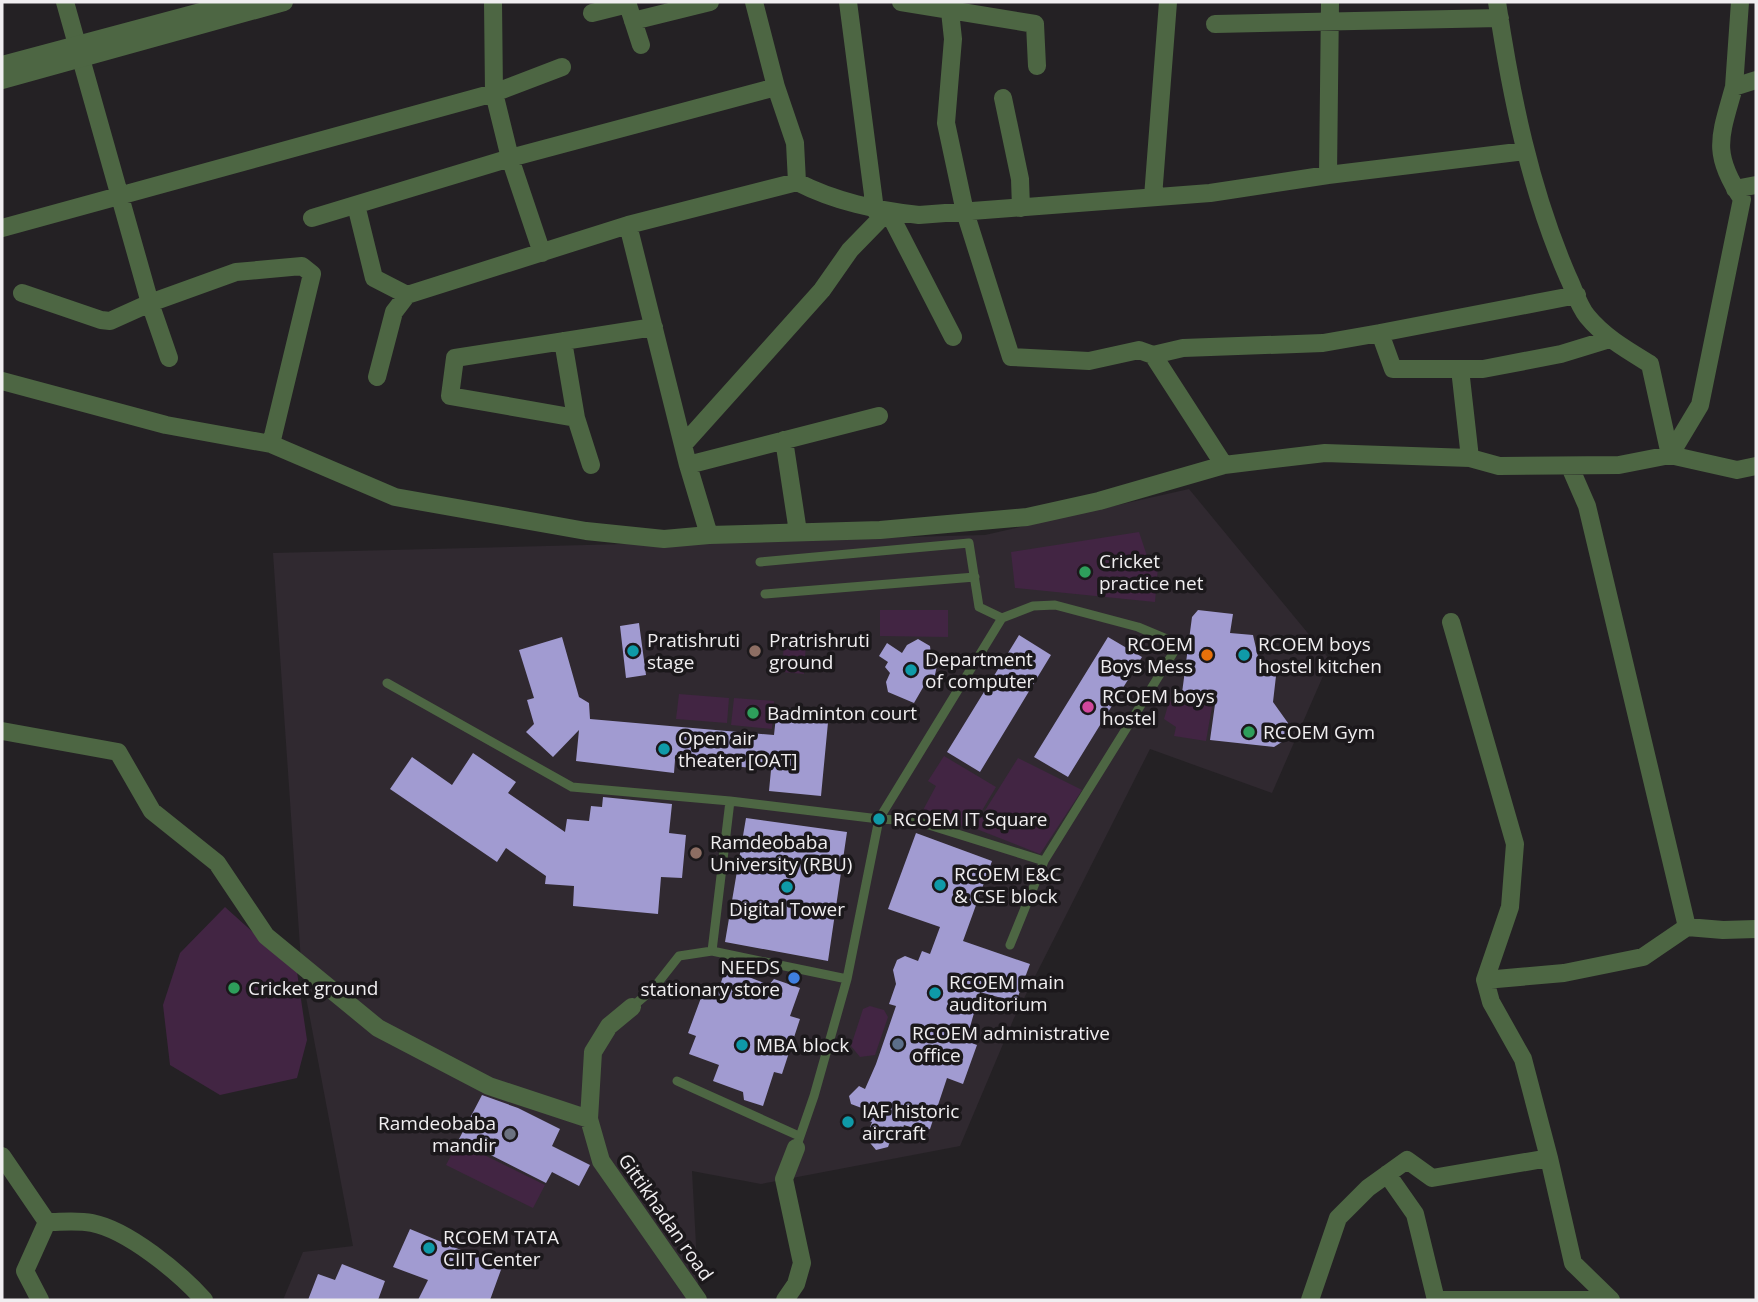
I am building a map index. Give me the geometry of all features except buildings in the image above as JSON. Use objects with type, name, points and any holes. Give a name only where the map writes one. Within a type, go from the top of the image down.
[{"type":"street","points":[[65,2],[150,303],[169,358]]},
{"type":"street","points":[[2,79],[80,51],[238,2]]},
{"type":"street","points":[[2,65],[80,51],[284,2]]},
{"type":"street","points":[[493,2],[494,93],[510,158],[542,253]]},
{"type":"street","points":[[633,21],[710,2]]},
{"type":"street","points":[[754,2],[776,87],[795,143],[797,182]]},
{"type":"street","points":[[848,2],[882,211],[953,337]]},
{"type":"street","points":[[901,2],[950,18],[1035,24],[1038,66]]},
{"type":"street","points":[[1153,197],[1168,2]]},
{"type":"street","points":[[1670,455],[1700,405],[1742,199],[1726,175],[1719,141],[1734,87],[1740,2]]},
{"type":"street","points":[[592,13],[627,3],[641,45]]},
{"type":"street","points":[[1215,24],[1330,11],[1498,10],[1526,151],[1556,248],[1585,314],[1610,339],[1650,364],[1670,455]]},
{"type":"street","points":[[1328,175],[1330,11]]},
{"type":"street","points":[[950,18],[946,123],[965,212],[1011,357],[1089,361],[1139,350],[1153,355],[1208,346],[1323,343],[1577,295]]},
{"type":"street","points":[[2,228],[494,93],[562,67]]},
{"type":"street","points":[[1734,87],[1756,80]]},
{"type":"street","points":[[312,218],[510,158],[776,87]]},
{"type":"street","points":[[1003,98],[1020,179],[1021,208]]},
{"type":"street","points":[[376,377],[394,312],[407,295],[628,225],[797,182],[822,194],[882,211],[919,215],[1210,193],[1328,175],[1526,151]]},
{"type":"street","points":[[1735,189],[1756,184]]},
{"type":"street","points":[[356,205],[374,278],[407,295]]},
{"type":"street","points":[[683,445],[822,290],[882,211]]},
{"type":"street","points":[[628,225],[688,465],[709,535]]},
{"type":"street","points":[[22,293],[110,321],[150,303],[236,272],[302,266],[312,274],[288,386],[271,444]]},
{"type":"street","points":[[576,418],[450,396],[455,358],[654,327]]},
{"type":"street","points":[[1380,333],[1393,369],[1483,369],[1548,357],[1610,339]]},
{"type":"street","points":[[563,341],[576,418],[591,465]]},
{"type":"street","points":[[1153,355],[1224,465]]},
{"type":"street","points":[[1460,369],[1470,458]]},
{"type":"street","points":[[2,381],[166,425],[271,444],[396,497],[586,531],[664,539],[962,525],[1027,517],[1099,501],[1224,465],[1325,453],[1470,458],[1499,466],[1570,467],[1619,465],[1670,455],[1737,470],[1756,466]]},
{"type":"street","points":[[688,465],[879,416]]},
{"type":"street","points":[[784,440],[798,532]]},
{"type":"street","points":[[1570,467],[1587,506],[1687,927]]},
{"type":"street","points":[[1451,622],[1515,844],[1510,907],[1485,980],[1491,1002],[1523,1059],[1573,1263],[1611,1300]]},
{"type":"street","points":[[2,732],[118,751],[152,811],[217,863],[266,936],[378,1028],[489,1086],[589,1119]]},
{"type":"street","points":[[1485,980],[1564,973],[1643,957],[1687,927],[1756,929]]},
{"type":"street","name":"Gittikhadan road","points":[[632,1007],[609,1026],[593,1052],[589,1119],[601,1161],[698,1300]]},
{"type":"street","points":[[785,1300],[796,1284],[802,1263],[785,1179],[797,1142]]},
{"type":"street","points":[[2,1156],[47,1222]]},
{"type":"street","points":[[1310,1300],[1338,1218],[1387,1174],[1407,1160],[1432,1178],[1549,1158]]},
{"type":"street","points":[[1387,1174],[1415,1214],[1436,1300],[1611,1300]]},
{"type":"street","points":[[40,1300],[25,1271],[47,1222]]},
{"type":"street","points":[[47,1222],[92,1223],[130,1241],[156,1256],[204,1300]]},
{"type":"lane","points":[[760,562],[969,542],[979,607],[1002,618]]},
{"type":"lane","points":[[765,594],[975,577]]},
{"type":"lane","points":[[677,1081],[797,1142],[814,1096],[847,979],[879,819],[1002,618],[1033,606],[1055,605],[1138,626],[1169,640],[1175,650],[1044,861],[1010,946]]},
{"type":"lane","points":[[387,683],[572,787],[916,821],[1044,861]]},
{"type":"lane","points":[[712,951],[730,801]]},
{"type":"lane","points":[[632,1007],[653,989],[679,956],[712,951],[847,979]]},
{"type":"shaded area","name":"Ramdeobaba University (RBU)","points":[[1189,489],[1330,660],[1272,793],[1150,749],[1014,1018],[960,1146],[761,1184],[692,1171],[699,1300],[283,1300],[303,1252],[353,1246],[302,976],[273,553],[985,535]]},
{"type":"shaded area","name":"Cricket practice net","points":[[1139,532],[1147,556],[1159,555],[1155,602],[1015,588],[1011,552]]},
{"type":"shaded area","points":[[880,610],[948,610],[948,637],[880,636]]},
{"type":"shaded area","points":[[784,642],[806,643],[804,674],[782,672]]},
{"type":"shaded area","points":[[679,694],[729,698],[727,723],[676,719]]},
{"type":"shaded area","points":[[1182,697],[1213,701],[1206,741],[1174,736],[1176,727],[1164,719],[1169,702]]},
{"type":"shaded area","name":"Badminton court","points":[[734,698],[774,701],[772,729],[731,725]]},
{"type":"shaded area","points":[[944,756],[996,787],[971,829],[922,812],[936,786],[928,781]]},
{"type":"shaded area","points":[[1018,758],[1082,790],[1040,854],[974,828]]},
{"type":"shaded area","name":"Cricket ground","points":[[225,907],[297,972],[307,1040],[297,1078],[220,1095],[170,1065],[163,1005],[180,953]]},
{"type":"shaded area","points":[[870,1006],[884,1010],[888,1017],[875,1055],[860,1057],[851,1046],[863,1009]]},
{"type":"shaded area","points":[[458,1142],[545,1185],[533,1208],[446,1165]]},
{"type":"place","name":"Cricket practice net","points":[[1085,572]]},
{"type":"place","name":"Pratishruti stage","points":[[633,651]]},
{"type":"place","name":"Pratrishruti ground","points":[[755,651]]},
{"type":"place","name":"RCOEM Boys Mess","points":[[1207,655]]},
{"type":"place","name":"RCOEM boys hostel kitchen","points":[[1244,655]]},
{"type":"place","name":"Department of computer","points":[[911,670]]},
{"type":"place","name":"RCOEM boys hostel","points":[[1088,707]]},
{"type":"place","name":"Badminton court","points":[[753,713]]},
{"type":"place","name":"RCOEM Gym","points":[[1249,732]]},
{"type":"place","name":"Open air theater [OAT]","points":[[664,749]]},
{"type":"place","name":"RCOEM IT Square","points":[[879,819]]},
{"type":"place","name":"Ramdeobaba University (RBU)","points":[[696,853]]},
{"type":"place","name":"RCOEM E&C & CSE block","points":[[940,885]]},
{"type":"place","name":"Digital Tower","points":[[787,887]]},
{"type":"place","name":"NEEDS stationary store","points":[[794,978]]},
{"type":"place","name":"Cricket ground","points":[[234,988]]},
{"type":"place","name":"RCOEM main auditorium","points":[[935,993]]},
{"type":"place","name":"RCOEM administrative office","points":[[898,1044]]},
{"type":"place","name":"MBA block","points":[[742,1045]]},
{"type":"place","name":"IAF historic aircraft","points":[[848,1122]]},
{"type":"place","name":"Ramdeobaba mandir","points":[[510,1134]]},
{"type":"place","name":"RCOEM TATA CIIT Center","points":[[429,1248]]}]
